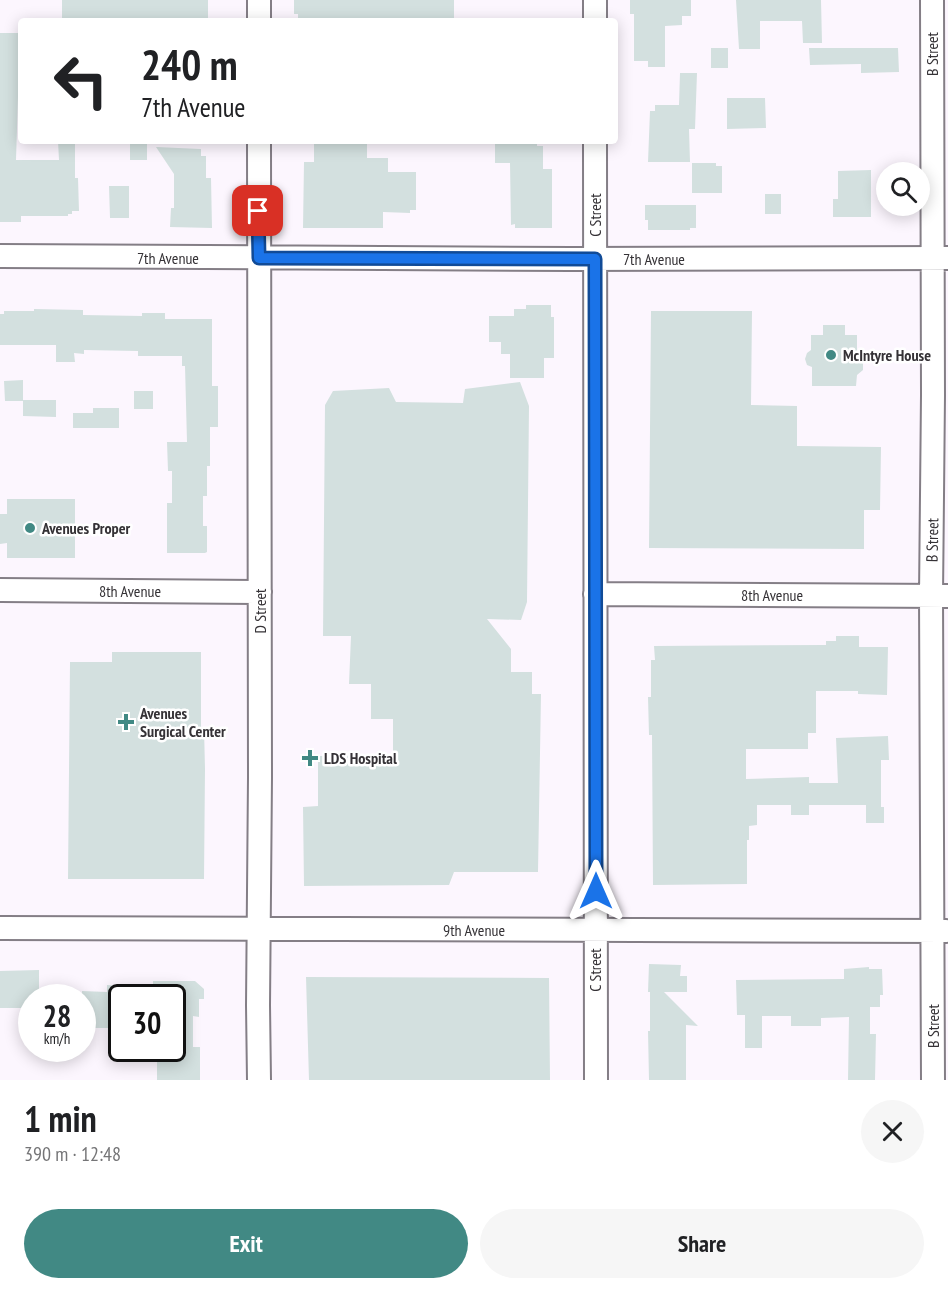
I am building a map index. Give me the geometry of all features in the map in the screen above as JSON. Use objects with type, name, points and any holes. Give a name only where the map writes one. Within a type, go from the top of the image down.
[{"type":"street","points":[[259,0],[259,18]]},
{"type":"street","points":[[595,0],[595,18]]},
{"type":"street","name":"B Street","points":[[932,0],[940,258],[941,931],[933,1080]]},
{"type":"street","name":"D Street","points":[[259,144],[259,1080]]},
{"type":"street","name":"C Street","points":[[595,144],[596,1080]]},
{"type":"street","name":"7th Avenue","points":[[0,256],[940,258]]},
{"type":"street","name":"8th Avenue","points":[[0,590],[260,592]]},
{"type":"street","name":"8th Avenue","points":[[595,594],[940,596]]},
{"type":"street","name":"9th Avenue","points":[[0,928],[941,931]]},
{"type":"building","points":[[62,0],[208,0],[208,18],[62,18]]},
{"type":"building","points":[[294,0],[454,0],[454,18],[298,18],[298,14],[294,14]]},
{"type":"building","points":[[630,0],[691,0],[691,16],[682,16],[682,25],[665,26],[665,67],[648,67],[648,61],[634,61],[634,14],[630,14]]},
{"type":"building","points":[[736,0],[821,0],[822,43],[803,43],[802,21],[760,21],[760,49],[739,49]]},
{"type":"building","points":[[0,33],[18,33],[16,160],[59,160],[58,144],[75,144],[75,178],[78,178],[79,211],[72,211],[72,214],[68,216],[21,216],[21,222],[0,222]]},
{"type":"building","points":[[711,48],[728,48],[728,68],[711,68]]},
{"type":"building","points":[[809,48],[898,48],[899,72],[861,73],[861,64],[810,65]]},
{"type":"building","points":[[680,73],[697,73],[695,129],[689,129],[690,162],[648,162],[650,111],[655,111],[655,105],[679,105]]},
{"type":"building","points":[[727,98],[765,98],[766,128],[727,129]]},
{"type":"building","points":[[130,144],[147,144],[147,160],[130,160]]},
{"type":"building","points":[[314,144],[367,144],[367,158],[388,158],[388,172],[416,172],[416,210],[410,210],[410,213],[383,212],[383,228],[303,228],[304,162],[314,162]]},
{"type":"building","points":[[495,144],[543,146],[543,169],[552,169],[552,228],[515,228],[515,224],[511,225],[510,163],[495,163]]},
{"type":"building","points":[[156,147],[201,149],[201,156],[206,156],[206,178],[211,178],[212,228],[170,227],[171,208],[174,208],[174,174]]},
{"type":"building","points":[[692,163],[716,163],[716,166],[722,166],[722,193],[692,193]]},
{"type":"building","points":[[871,170],[871,217],[833,217],[833,199],[838,199],[838,171]]},
{"type":"building","points":[[109,186],[129,186],[129,218],[110,218]]},
{"type":"building","points":[[765,194],[781,194],[781,214],[765,214]]},
{"type":"building","points":[[645,205],[696,205],[696,228],[648,230]]},
{"type":"building","points":[[526,305],[551,305],[551,317],[554,317],[554,358],[544,358],[544,378],[510,378],[510,354],[501,354],[501,342],[489,342],[489,316],[514,316],[514,309],[526,309]]},
{"type":"building","points":[[34,309],[83,310],[83,315],[142,316],[142,313],[165,313],[165,319],[212,319],[212,386],[218,386],[218,427],[210,427],[207,496],[203,496],[203,526],[207,526],[207,552],[167,553],[167,503],[172,503],[172,471],[168,471],[167,442],[187,442],[185,366],[182,366],[182,356],[138,356],[138,351],[84,350],[84,354],[74,353],[75,362],[56,362],[56,345],[0,345],[0,314],[4,314],[4,311],[34,311]]},
{"type":"building","points":[[651,311],[752,311],[751,405],[797,406],[797,446],[881,447],[880,510],[864,510],[864,549],[649,548]]},
{"type":"building","name":"McIntyre House","points":[[823,325],[845,325],[845,335],[857,335],[857,357],[863,362],[863,370],[857,375],[856,386],[812,386],[812,367],[807,365],[805,359],[811,350],[811,335],[823,335]]},
{"type":"building","points":[[23,380],[23,401],[5,401],[4,381]]},
{"type":"building","name":"LDS Hospital","points":[[520,382],[529,406],[527,602],[521,620],[487,619],[511,649],[511,672],[532,672],[532,694],[541,694],[538,872],[454,872],[449,885],[304,886],[303,807],[318,806],[318,756],[393,755],[393,719],[371,719],[371,684],[349,684],[351,636],[323,636],[325,405],[333,391],[389,388],[396,402],[463,403],[465,389]]},
{"type":"building","points":[[134,391],[153,391],[153,409],[134,409]]},
{"type":"building","points":[[23,400],[56,400],[56,417],[23,416]]},
{"type":"building","points":[[93,408],[119,408],[119,428],[73,428],[73,413],[93,413]]},
{"type":"building","name":"Avenues Proper","points":[[7,499],[75,499],[75,558],[7,558],[7,543],[0,544],[0,514],[7,514]]},
{"type":"building","points":[[836,636],[859,636],[859,647],[888,647],[887,695],[858,694],[858,691],[816,691],[816,733],[808,733],[808,749],[746,749],[746,779],[809,777],[809,783],[838,783],[836,738],[888,736],[889,760],[881,760],[881,807],[884,807],[884,823],[866,823],[866,805],[809,805],[809,815],[791,815],[791,805],[757,805],[757,825],[749,826],[749,840],[747,840],[747,884],[653,885],[652,735],[649,735],[648,697],[651,697],[651,660],[655,660],[654,646],[826,645],[826,641],[836,641]]},
{"type":"building","points":[[112,652],[201,652],[201,728],[204,728],[205,769],[204,879],[68,879],[70,662],[112,662]]},
{"type":"building","points":[[649,964],[681,965],[680,976],[687,976],[687,992],[664,992],[698,1026],[686,1025],[686,1080],[649,1080]]},
{"type":"building","points":[[869,967],[869,969],[882,969],[883,995],[880,995],[880,1007],[870,1007],[870,1034],[876,1034],[875,1080],[848,1080],[849,1017],[821,1018],[821,1026],[791,1026],[791,1016],[762,1016],[762,1048],[745,1048],[745,1015],[737,1015],[736,980],[844,979],[844,969]]},
{"type":"building","points":[[39,970],[39,984],[18,984],[18,1008],[0,1008],[0,971]]},
{"type":"building","points":[[306,977],[549,978],[550,1080],[309,1080]]},
{"type":"building","points":[[153,981],[195,981],[204,989],[204,999],[199,999],[199,1017],[193,1016],[193,1047],[200,1047],[200,1080],[157,1080],[157,1062],[186,1062],[186,984],[153,984]]},
{"type":"building","points":[[108,985],[108,1028],[96,1028],[96,992],[107,992]]},
{"type":"place","name":"McIntyre House","points":[[831,355]]},
{"type":"place","name":"Avenues Proper","points":[[30,528]]},
{"type":"place","name":"Avenues Surgical Center","points":[[126,722]]},
{"type":"place","name":"LDS Hospital","points":[[310,758]]},
{"type":"route","points":[[258,211],[259,258],[595,259],[596,891]]}]
